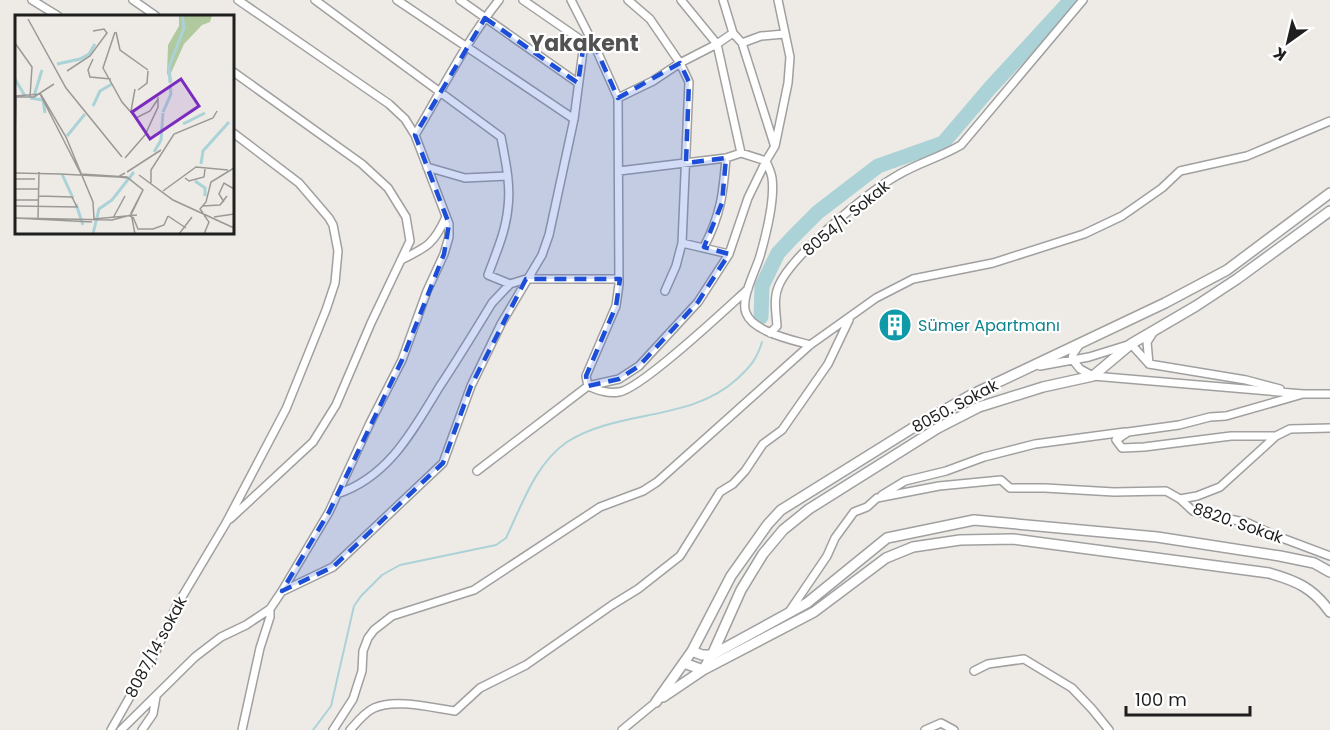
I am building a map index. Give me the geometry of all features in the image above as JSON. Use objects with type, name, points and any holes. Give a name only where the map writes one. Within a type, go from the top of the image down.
[{"type":"street","points":[[32,0],[56,15]]},
{"type":"street","points":[[133,0],[155,15]]},
{"type":"street","points":[[121,730],[156,697],[167,682],[195,657],[221,637],[246,625],[270,609],[282,591],[315,538],[402,360],[449,237],[449,224],[415,135],[405,119],[388,104],[238,0]]},
{"type":"street","points":[[315,0],[501,136],[507,176],[508,207],[500,243],[488,275],[510,284]]},
{"type":"street","points":[[398,0],[574,119]]},
{"type":"street","points":[[460,0],[578,83]]},
{"type":"street","points":[[415,135],[466,48],[499,0]]},
{"type":"street","points":[[523,0],[597,51]]},
{"type":"street","points":[[571,0],[618,98],[619,279],[616,306],[586,376],[588,386]]},
{"type":"street","points":[[628,0],[650,20],[680,63],[689,82],[682,243],[676,266],[665,291]]},
{"type":"street","points":[[681,0],[717,44],[741,153]]},
{"type":"street","points":[[723,0],[733,33],[742,44],[775,146]]},
{"type":"street","points":[[477,471],[588,386],[619,379],[639,366],[698,302],[729,254],[748,198],[775,146],[786,95],[790,57],[778,0]]},
{"type":"street","name":"8054/1. Sokak","points":[[770,333],[777,326],[775,298],[780,284],[793,264],[872,193],[910,168],[944,155],[961,145],[1083,0]]},
{"type":"street","points":[[618,98],[653,81],[733,33]]},
{"type":"street","points":[[742,44],[761,36],[784,34]]},
{"type":"street","points":[[282,591],[333,567],[443,463],[471,386],[501,324],[542,255],[549,236],[574,119],[584,43]]},
{"type":"street","points":[[226,523],[313,442],[336,405],[371,323],[410,241],[406,217],[388,188],[362,164],[234,72]]},
{"type":"street","points":[[333,730],[353,699],[362,671],[363,651],[374,630],[392,616],[474,590],[600,507],[643,491],[657,482],[810,345],[876,298],[913,279],[993,263],[1084,234],[1122,216],[1162,188],[1180,171],[1247,156],[1330,121]]},
{"type":"street","points":[[226,523],[286,409],[335,284],[338,251],[333,225],[312,196],[275,163],[234,133]]},
{"type":"street","points":[[619,171],[726,158],[741,153],[766,160]]},
{"type":"street","points":[[704,247],[715,226],[722,203],[726,158]]},
{"type":"street","points":[[766,160],[772,178],[771,207],[760,255],[744,306],[746,314],[770,333],[810,345]]},
{"type":"street","points":[[427,166],[465,178],[507,176]]},
{"type":"street","name":"8050. Sokak","points":[[656,702],[692,651],[731,576],[768,524],[782,510],[911,429],[971,395],[1165,303],[1227,270],[1330,193]]},
{"type":"street","name":"8050. Sokak","points":[[703,670],[741,590],[763,554],[783,530],[809,509],[938,429],[979,407],[1043,387],[1093,376],[1131,344],[1237,279],[1330,211]]},
{"type":"street","points":[[401,260],[417,253],[434,240],[446,217]]},
{"type":"street","points":[[682,243],[729,254]]},
{"type":"street","points":[[337,495],[356,488],[379,471],[408,439],[492,303],[510,284],[526,279],[619,279]]},
{"type":"street","points":[[588,386],[604,393],[621,392],[632,387],[748,288]]},
{"type":"street","points":[[350,730],[373,708],[385,704],[455,711],[480,688],[526,664],[638,589],[680,556],[720,492],[733,484],[763,444],[782,430],[828,364],[850,318]]},
{"type":"street","points":[[1149,364],[1147,342],[1155,330]]},
{"type":"street","points":[[1072,359],[1082,342]]},
{"type":"street","points":[[1031,367],[1089,357],[1131,344],[1149,364],[1246,380],[1303,394]]},
{"type":"street","points":[[1072,359],[1080,369],[1093,376],[1303,394],[1330,394]]},
{"type":"street","points":[[788,613],[828,556],[835,537],[854,512],[867,507],[905,481],[946,471],[984,456],[1035,444],[1179,425],[1209,417],[1226,416],[1303,394]]},
{"type":"street","points":[[1180,499],[1197,496],[1220,487],[1276,436],[1290,429],[1330,428]]},
{"type":"street","points":[[1128,432],[1116,440],[1122,448],[1231,436],[1276,436]]},
{"type":"street","name":"8820. Sokak","points":[[877,498],[939,486],[1001,480],[1010,488],[1114,492],[1166,491],[1180,499],[1193,511],[1248,523],[1330,556]]},
{"type":"street","points":[[692,651],[702,655],[712,655],[807,603],[886,538],[974,520],[1157,537],[1280,556],[1314,563],[1330,572]]},
{"type":"street","name":"8087/14 sokak","points":[[111,730],[156,651],[176,607],[226,523]]},
{"type":"street","points":[[622,730],[656,702],[703,670],[814,612],[886,558],[913,547],[960,540],[1024,541],[1269,573],[1300,582],[1322,600],[1330,612]]},
{"type":"street","points":[[242,730],[260,648],[270,617],[270,609]]},
{"type":"street","points":[[974,671],[988,664],[1024,659],[1072,688],[1108,730]]},
{"type":"street","points":[[684,663],[703,670]]},
{"type":"street","points":[[142,730],[153,714],[156,697]]},
{"type":"street","points":[[925,730],[941,723],[954,730]]},
{"type":"highlighted area","points":[[485,18],[578,83],[584,43],[597,51],[618,98],[680,63],[689,82],[686,163],[726,158],[722,203],[704,247],[729,254],[698,302],[639,366],[619,379],[588,386],[586,376],[616,306],[620,279],[526,279],[471,386],[443,463],[333,567],[282,591],[329,512],[402,360],[444,254],[449,224],[415,135]]},
{"type":"waterway","points":[[761,317],[762,286],[778,253],[792,238],[818,212],[878,166],[943,143],[1071,0]]},
{"type":"waterway","points":[[313,730],[331,706],[354,606],[382,575],[400,565],[496,545],[506,538],[538,473],[556,451],[567,442],[609,424],[676,409],[718,393],[749,367],[762,342]]},
{"type":"place","name":"Sümer Apartmanı","points":[[895,325]]},
{"type":"district","name":"Yakakent","points":[[584,43]]}]
